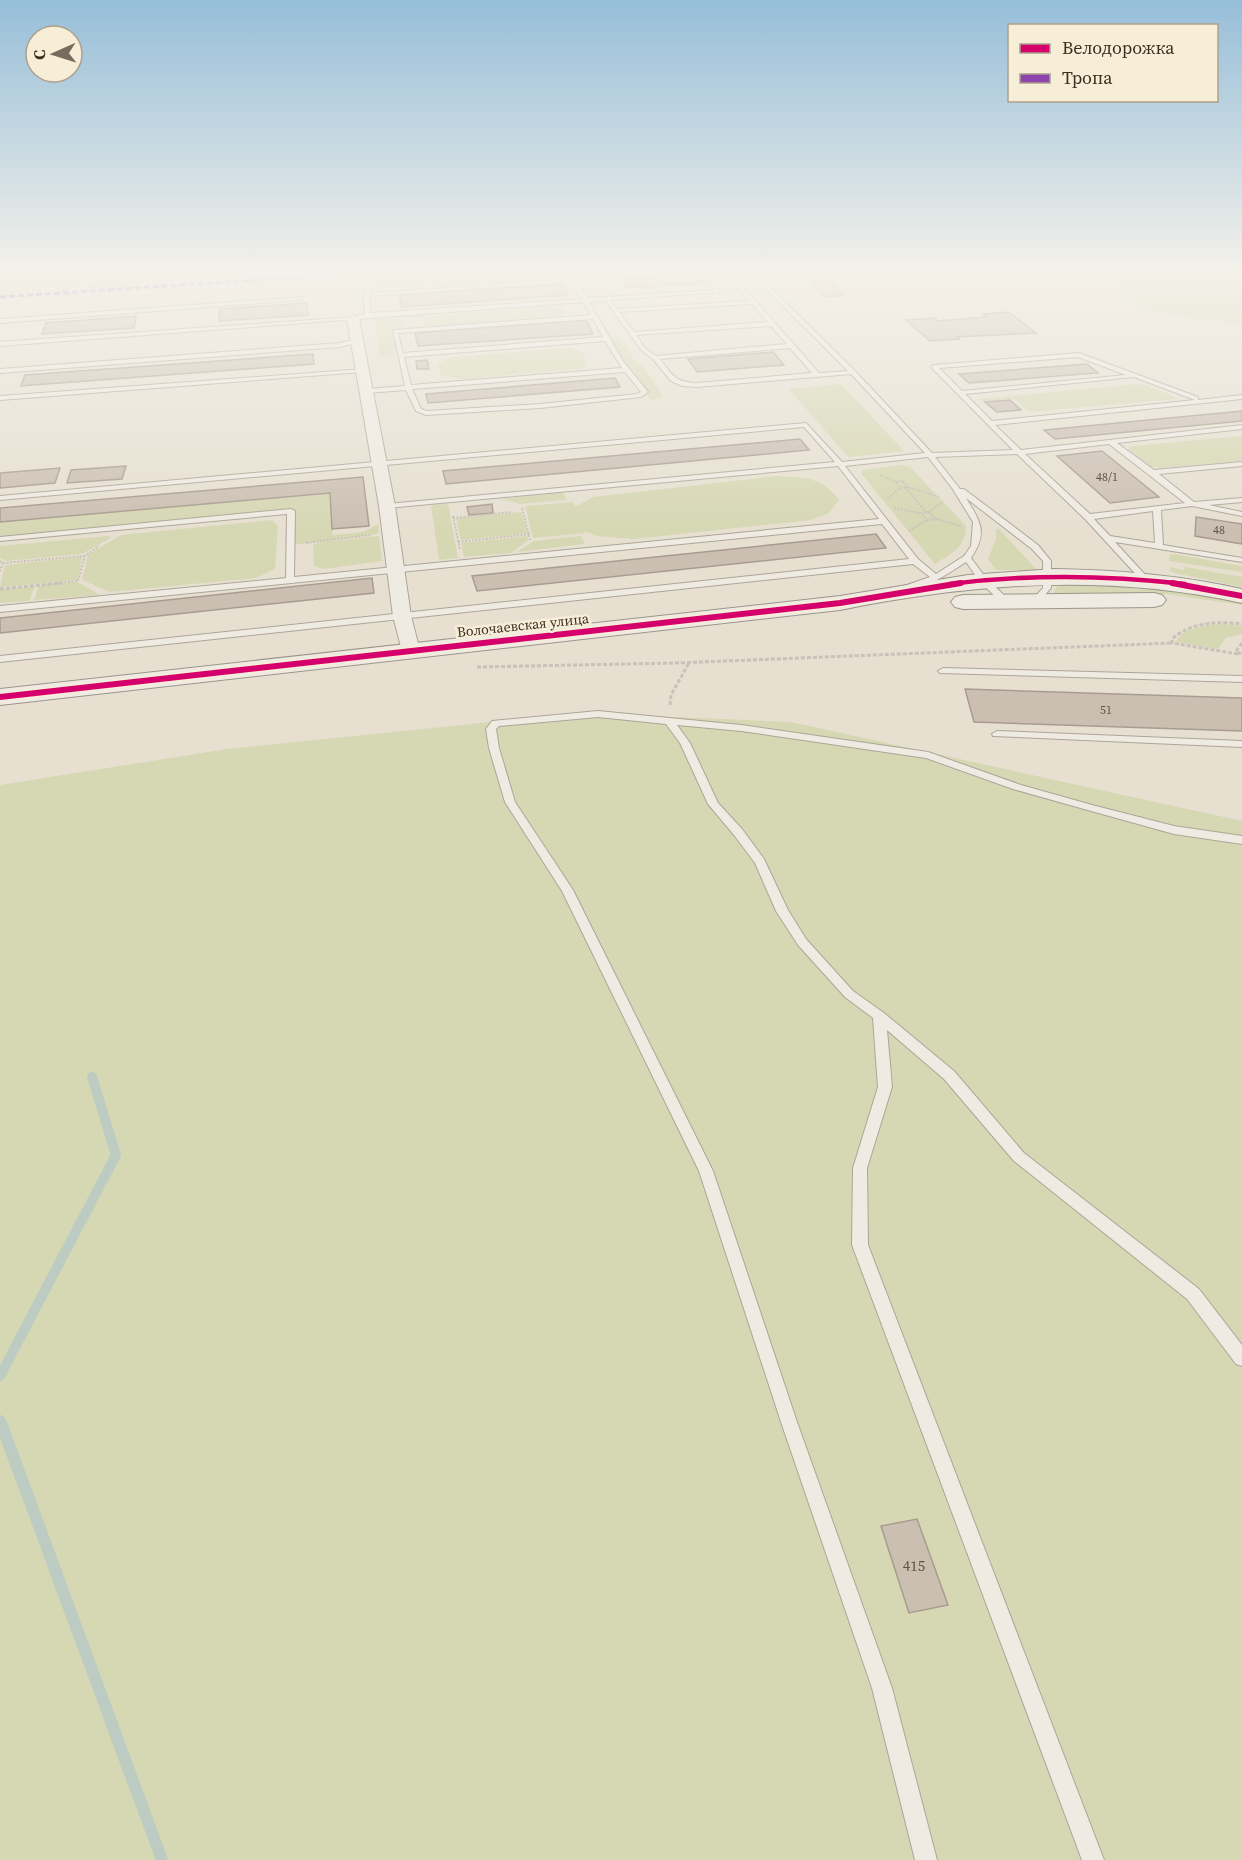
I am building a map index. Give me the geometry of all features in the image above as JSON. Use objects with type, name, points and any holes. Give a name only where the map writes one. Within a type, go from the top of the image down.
[{"type":"street","points":[[360,359],[387,506],[402,616],[411,651]]},
{"type":"street","name":"Волочаевская улица","points":[[840,603],[904,589],[1049,575],[1186,584],[1242,596]]},
{"type":"street","name":"Волочаевская улица","points":[[0,697],[840,603],[1166,600],[1242,611]]},
{"type":"lane","points":[[0,371],[160,359]]},
{"type":"lane","points":[[401,359],[408,387],[418,410],[430,414],[540,406],[644,394],[645,392],[619,359]]},
{"type":"lane","points":[[656,359],[674,380],[687,384],[852,372]]},
{"type":"lane","points":[[802,359],[817,375]]},
{"type":"lane","points":[[839,359],[930,455],[955,487],[976,522],[975,546],[967,558],[936,578],[904,589]]},
{"type":"lane","points":[[1033,359],[934,367],[1088,517],[1146,580]]},
{"type":"lane","points":[[1089,359],[1200,400]]},
{"type":"lane","points":[[0,398],[362,370]]},
{"type":"lane","points":[[367,391],[626,370]]},
{"type":"lane","points":[[960,393],[1135,376]]},
{"type":"lane","points":[[990,423],[1242,397]]},
{"type":"lane","points":[[0,498],[806,425],[840,464],[915,561],[936,578]]},
{"type":"lane","points":[[387,506],[930,455],[1019,452],[1242,427]]},
{"type":"lane","points":[[1110,441],[1192,504],[1242,514]]},
{"type":"lane","points":[[1152,472],[1242,464]]},
{"type":"lane","points":[[955,487],[1035,547],[1047,561],[1049,575],[1047,588],[1034,602]]},
{"type":"lane","points":[[1088,517],[1242,500]]},
{"type":"lane","points":[[1157,508],[1159,547]]},
{"type":"lane","points":[[0,539],[291,511],[290,579]]},
{"type":"lane","points":[[0,609],[885,521]]},
{"type":"lane","points":[[1107,538],[1242,560]]},
{"type":"lane","points":[[967,558],[983,580],[1005,601]]},
{"type":"lane","points":[[0,659],[915,561]]},
{"type":"lane","points":[[943,671],[1242,679]]},
{"type":"lane","points":[[926,1860],[882,1688],[789,1422],[706,1171],[567,890],[510,802],[494,748],[491,729],[496,723],[598,714],[741,728],[928,755],[1017,787],[1088,807],[1174,830],[1242,840]]},
{"type":"lane","points":[[668,720],[685,743],[713,804],[760,862],[782,911],[802,942],[849,994],[949,1075],[1019,1157],[1193,1294],[1242,1358]]},
{"type":"lane","points":[[997,734],[1242,744]]},
{"type":"lane","points":[[879,1016],[885,1087],[860,1168],[860,1245],[1093,1860]]},
{"type":"path","points":[[904,487],[939,497]]},
{"type":"path","points":[[884,501],[904,487]]},
{"type":"path","points":[[904,487],[936,519]]},
{"type":"path","points":[[489,497],[521,505],[530,534],[531,539],[506,558]]},
{"type":"path","points":[[449,500],[462,562]]},
{"type":"path","points":[[889,507],[920,513],[928,512],[943,501]]},
{"type":"path","points":[[453,518],[523,511]]},
{"type":"path","points":[[920,513],[927,520]]},
{"type":"path","points":[[909,531],[927,520],[936,519],[966,527]]},
{"type":"path","points":[[0,571],[2,562],[85,556],[134,526]]},
{"type":"path","points":[[291,544],[390,534]]},
{"type":"path","points":[[458,542],[530,534]]},
{"type":"path","points":[[0,589],[78,581],[85,556]]},
{"type":"path","points":[[1172,644],[1172,639],[1180,632],[1195,627],[1211,623],[1242,624]]},
{"type":"path","points":[[1240,654],[1237,648],[1242,643]]},
{"type":"path","points":[[469,667],[689,663],[1172,644],[1240,654]]},
{"type":"path","points":[[668,720],[671,695],[689,663]]},
{"type":"green space","points":[[449,359],[585,359],[587,364],[581,369],[461,379],[439,375],[441,372],[437,364]]},
{"type":"green space","points":[[621,359],[633,359],[642,364],[663,396],[653,400],[649,398],[634,370],[623,363]]},
{"type":"green space","points":[[841,384],[904,451],[848,457],[789,389]]},
{"type":"green space","points":[[1137,384],[1174,396],[1176,399],[1030,412],[1015,399],[982,402],[979,399]]},
{"type":"green space","points":[[1242,436],[1242,461],[1159,468],[1148,466],[1128,449],[1132,446]]},
{"type":"green space","points":[[900,465],[910,467],[966,526],[960,545],[935,564],[861,473],[863,470]]},
{"type":"green space","points":[[777,476],[804,478],[819,482],[833,492],[839,500],[829,513],[811,520],[634,539],[597,536],[584,531],[585,533],[533,538],[525,506],[573,502],[575,507],[593,497]]},
{"type":"green space","points":[[563,492],[566,500],[520,504],[500,499]]},
{"type":"green space","points":[[330,493],[333,535],[363,532],[379,524],[378,534],[291,545],[291,512],[0,537],[0,522]]},
{"type":"green space","points":[[448,504],[458,558],[439,560],[431,505]]},
{"type":"green space","points":[[521,512],[528,533],[461,540],[456,518]]},
{"type":"green space","points":[[272,520],[278,526],[275,569],[256,578],[110,592],[82,580],[88,555],[121,535]]},
{"type":"green space","points":[[999,529],[1037,570],[996,570],[988,559],[996,539],[996,530]]},
{"type":"green space","points":[[379,536],[382,561],[324,569],[314,566],[313,545]]},
{"type":"green space","points":[[528,536],[528,540],[511,553],[464,557],[461,543]]},
{"type":"green space","points":[[581,536],[585,544],[517,552],[534,541]]},
{"type":"green space","points":[[112,537],[82,554],[6,561],[0,558],[0,546]]},
{"type":"green space","points":[[1170,555],[1242,566],[1242,572],[1169,561]]},
{"type":"green space","points":[[82,557],[78,580],[0,587],[5,565]]},
{"type":"green space","points":[[1170,567],[1184,570],[1185,567],[1242,577],[1242,587],[1175,573],[1170,571]]},
{"type":"green space","points":[[78,582],[100,595],[34,600],[39,585]]},
{"type":"green space","points":[[1059,583],[1159,586],[1242,601],[1242,605],[1166,594],[1050,598]]},
{"type":"green space","points":[[35,586],[29,601],[0,603],[0,590]]},
{"type":"green space","points":[[1223,624],[1242,626],[1242,634],[1226,638],[1218,649],[1176,642],[1179,637],[1190,630]]},
{"type":"green space","points":[[579,713],[791,722],[1242,821],[1242,1860],[0,1860],[0,785],[227,749]]},
{"type":"building","points":[[247,359],[313,359],[314,364],[21,386],[25,375]]},
{"type":"building","points":[[688,359],[779,359],[784,365],[697,372]]},
{"type":"building","points":[[427,360],[429,369],[417,369],[416,361]]},
{"type":"building","points":[[1087,364],[1098,373],[969,383],[959,374]]},
{"type":"building","points":[[615,378],[620,387],[428,403],[426,394]]},
{"type":"building","points":[[1010,400],[1021,410],[997,412],[985,402]]},
{"type":"building","points":[[1242,411],[1242,421],[1055,439],[1044,430]]},
{"type":"building","points":[[800,439],[809,450],[446,484],[443,471]]},
{"type":"building","points":[[1102,451],[1159,497],[1110,503],[1057,456]]},
{"type":"building","points":[[126,466],[122,479],[67,483],[71,470]]},
{"type":"building","points":[[60,468],[55,483],[0,488],[0,473]]},
{"type":"building","points":[[363,477],[369,526],[332,529],[330,493],[0,522],[0,508]]},
{"type":"building","points":[[492,504],[493,513],[469,515],[467,507]]},
{"type":"building","points":[[1196,517],[1242,524],[1242,544],[1195,536]]},
{"type":"building","points":[[876,534],[886,548],[477,591],[472,576]]},
{"type":"building","points":[[372,578],[374,593],[0,633],[0,618]]},
{"type":"building","points":[[965,689],[1242,698],[1242,731],[974,722]]},
{"type":"building","points":[[917,1519],[948,1605],[909,1613],[881,1526]]},
{"type":"waterway","points":[[0,1376],[116,1155],[92,1077]]},
{"type":"waterway","points":[[0,1420],[2,1425]]},
{"type":"waterway","points":[[1,1423],[162,1860]]},
{"type":"cycle path","points":[[0,697],[840,603],[925,587],[1011,578],[1054,576],[1141,579],[1191,585],[1242,596]]}]
